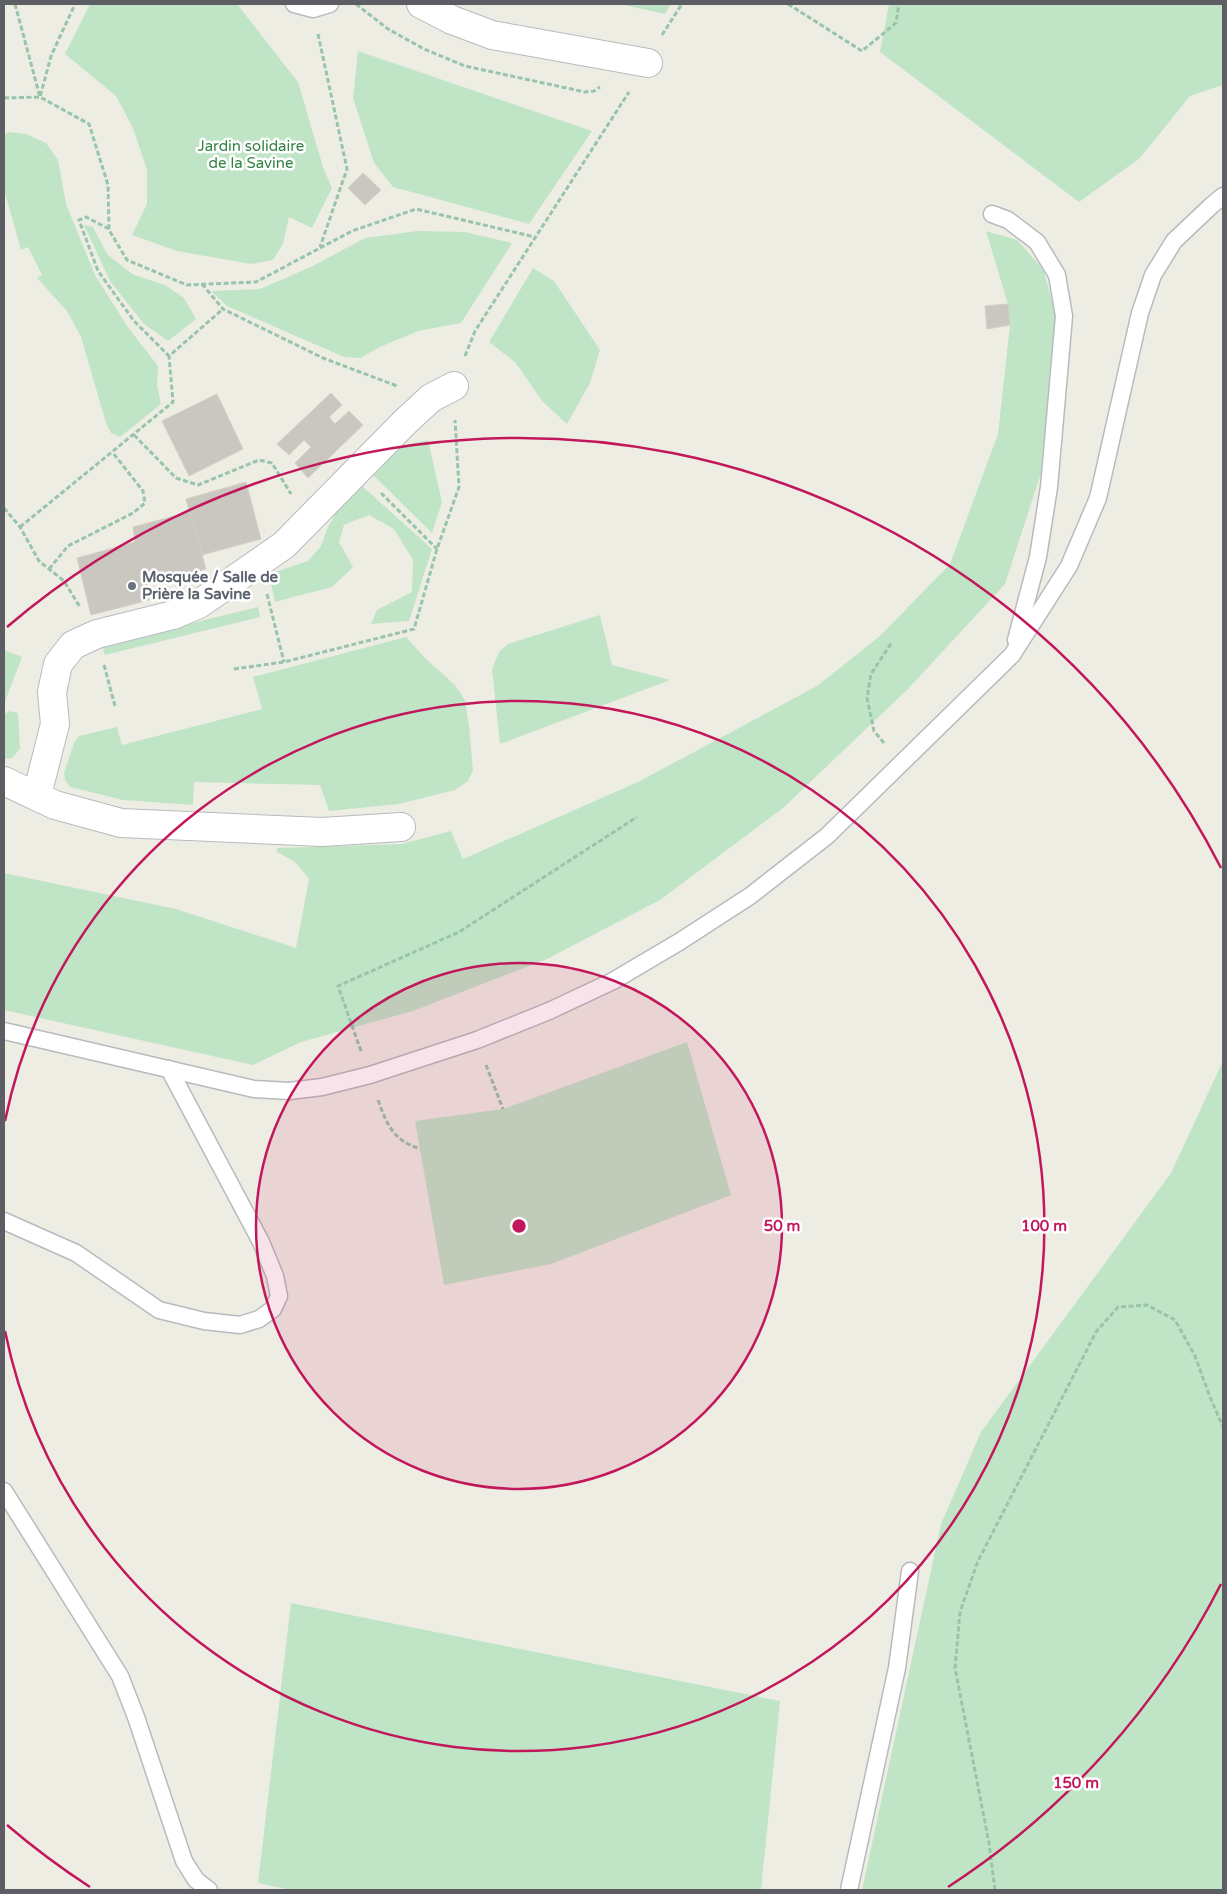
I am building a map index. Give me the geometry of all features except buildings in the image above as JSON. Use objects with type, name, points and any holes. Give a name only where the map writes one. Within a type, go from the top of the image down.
[{"type":"street","points":[[421,4],[452,20],[492,35],[648,63]]},
{"type":"street","points":[[37,795],[55,724],[52,692],[58,664],[73,645],[100,646],[199,604],[284,545],[425,403],[454,386]]},
{"type":"street","points":[[4,781],[56,805],[121,823],[322,832],[401,827]]},
{"type":"lane","points":[[294,4],[312,8],[330,4]]},
{"type":"lane","points":[[4,1030],[254,1089],[290,1091],[322,1087],[370,1075],[477,1040],[549,1011],[613,981],[680,942],[750,896],[827,836],[1012,655],[1069,566],[1098,498],[1140,313],[1153,275],[1174,241],[1223,196]]},
{"type":"lane","points":[[992,214],[1008,220],[1037,242],[1057,275],[1064,316],[1049,486],[1039,548],[1012,655]]},
{"type":"lane","points":[[4,1220],[76,1253],[159,1310],[204,1321],[240,1325],[259,1319],[273,1309],[278,1296],[275,1276],[261,1242],[169,1069]]},
{"type":"lane","points":[[4,1491],[120,1676],[136,1717],[184,1861],[196,1880],[209,1890]]},
{"type":"lane","points":[[849,1890],[897,1668],[910,1571]]},
{"type":"path","points":[[15,4],[40,97]]},
{"type":"path","points":[[40,97],[51,56],[75,4]]},
{"type":"path","points":[[667,25],[682,4]]},
{"type":"path","points":[[788,4],[862,51],[896,23],[899,4]]},
{"type":"path","points":[[312,8],[347,169],[320,248]]},
{"type":"path","points":[[4,98],[40,97],[89,124],[108,185],[109,230]]},
{"type":"path","points":[[234,669],[284,662],[414,628],[437,549],[459,487],[454,386],[475,331],[600,136]]},
{"type":"path","points":[[20,527],[173,402],[169,356],[134,321],[98,271],[79,220],[86,217],[109,230],[127,260],[187,285],[256,282],[352,231],[416,209],[535,237]]},
{"type":"path","points":[[202,284],[223,309],[323,358],[410,391],[425,403]]},
{"type":"path","points":[[169,356],[223,309]]},
{"type":"path","points":[[134,435],[176,478],[198,485],[259,460],[272,463],[307,522]]},
{"type":"path","points":[[49,569],[68,546],[133,513],[145,503],[143,491],[112,453]]},
{"type":"path","points":[[358,470],[437,549]]},
{"type":"path","points":[[4,508],[20,527],[38,561],[64,581],[100,646],[115,706]]},
{"type":"path","points":[[269,602],[284,662]]},
{"type":"path","points":[[892,642],[871,674],[867,698],[874,730],[901,763]]},
{"type":"path","points":[[420,1149],[406,1144],[394,1134],[385,1120],[338,986],[459,932],[637,817]]},
{"type":"path","points":[[477,1040],[503,1109]]},
{"type":"path","points":[[995,1890],[989,1843],[955,1668],[960,1612],[978,1562],[1096,1332],[1118,1307],[1147,1305],[1175,1320],[1195,1356],[1223,1428]]},
{"type":"green space","name":"Jardin solidaire de la Savine","points":[[90,4],[237,4],[298,82],[323,167],[332,188],[312,228],[289,217],[283,244],[273,260],[251,264],[177,251],[132,235],[147,204],[147,170],[133,128],[116,96],[65,54]]},
{"type":"green space","points":[[619,4],[671,4],[665,14]]},
{"type":"green space","points":[[889,4],[1223,4],[1223,85],[1190,96],[1140,158],[1079,202],[880,52]]},
{"type":"green space","points":[[358,51],[592,131],[529,224],[393,187],[374,163],[353,98]]},
{"type":"green space","points":[[9,132],[26,134],[46,143],[58,160],[66,204],[95,275],[127,326],[158,366],[157,385],[161,404],[120,437],[111,433],[106,423],[81,337],[67,311],[37,278],[42,275],[28,247],[21,250],[4,189],[4,134]]},
{"type":"green space","points":[[84,225],[93,227],[107,254],[132,274],[165,285],[184,298],[196,319],[168,341],[144,324],[110,281]]},
{"type":"green space","points":[[417,231],[465,232],[512,243],[461,323],[418,331],[380,347],[360,358],[344,357],[227,306],[211,291],[260,289],[313,266],[365,238]]},
{"type":"green space","points":[[986,231],[1017,240],[1043,269],[1056,315],[1043,467],[1005,584],[907,690],[783,808],[660,900],[547,959],[413,1011],[301,1042],[253,1065],[4,1010],[4,873],[176,909],[296,948],[309,879],[295,862],[277,852],[277,848],[402,844],[451,831],[463,859],[638,782],[817,686],[880,636],[950,564],[998,434],[1010,325],[1008,304]]},
{"type":"green space","points":[[533,268],[554,281],[600,350],[590,383],[567,424],[542,401],[516,363],[489,342]]},
{"type":"green space","points":[[428,440],[442,502],[432,533],[370,472],[392,448]]},
{"type":"green space","points":[[361,485],[432,549],[409,621],[371,624],[377,610],[412,592],[413,560],[394,529],[369,515],[344,525],[339,542],[353,567],[332,587],[275,602],[269,574],[308,561],[321,546],[328,527],[343,501]]},
{"type":"green space","points":[[258,607],[260,617],[105,655],[102,645]]},
{"type":"green space","points":[[600,615],[612,665],[670,680],[500,744],[492,669],[499,652],[508,644]]},
{"type":"green space","points":[[406,637],[425,658],[455,685],[465,700],[473,770],[468,781],[455,790],[399,804],[329,811],[320,785],[194,782],[193,805],[123,800],[70,787],[65,780],[64,773],[74,743],[79,736],[117,727],[122,745],[262,709],[253,677]]},
{"type":"green space","points":[[4,650],[22,657],[4,704]]},
{"type":"green space","points":[[10,711],[18,713],[20,749],[12,758],[4,759],[4,714]]},
{"type":"green space","points":[[687,1042],[731,1195],[551,1264],[444,1285],[415,1121],[503,1109]]},
{"type":"green space","points":[[1223,1061],[1223,1890],[862,1890],[941,1524],[981,1432],[1171,1173]]},
{"type":"green space","points":[[291,1603],[780,1701],[761,1890],[290,1890],[258,1883]]},
{"type":"place","name":"Mosquée / Salle de Prière la Savine","points":[[132,586]]}]
